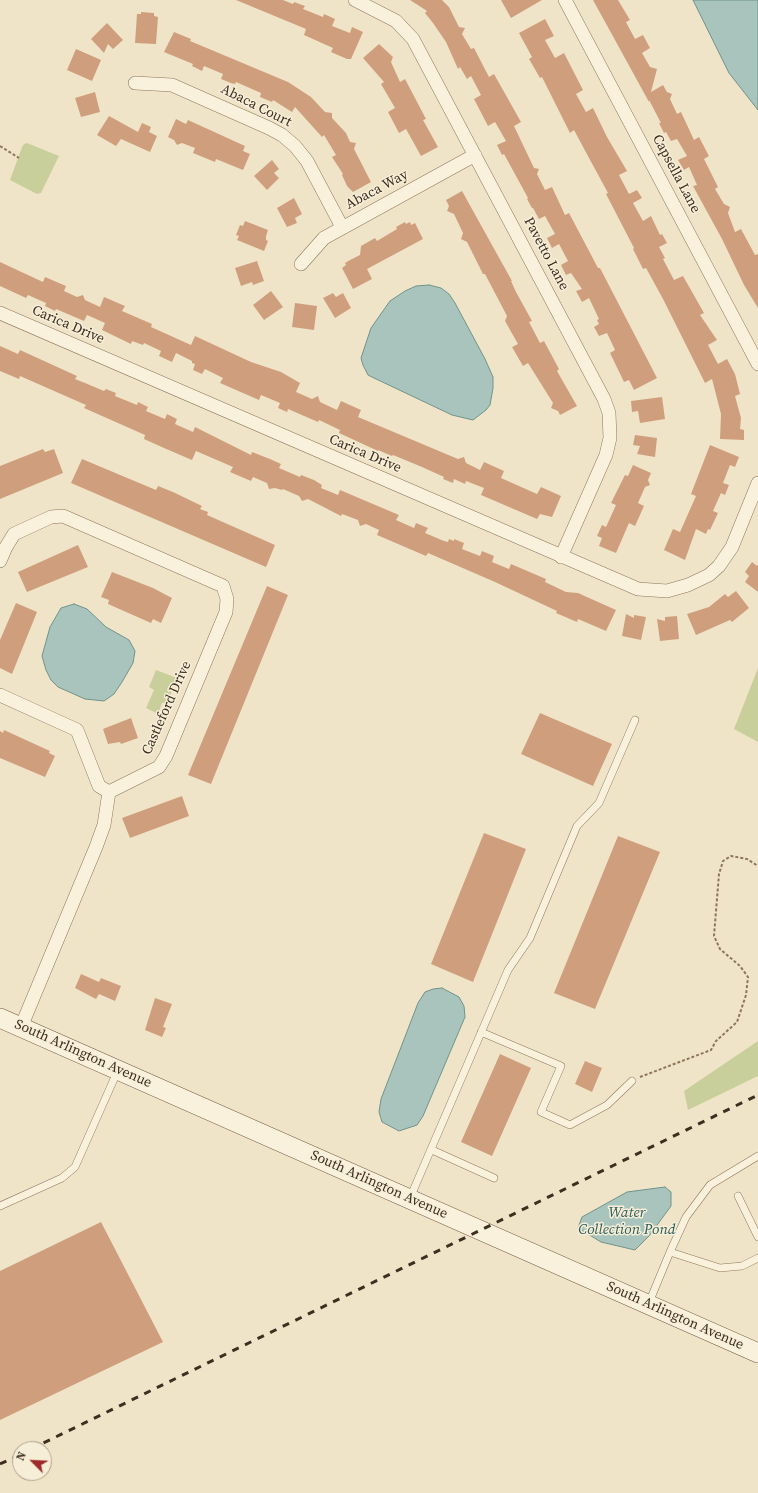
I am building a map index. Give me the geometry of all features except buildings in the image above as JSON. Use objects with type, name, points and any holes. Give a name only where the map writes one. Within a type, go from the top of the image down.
[{"type":"main road","name":"South Arlington Avenue","points":[[0,1018],[758,1353]]},
{"type":"street","name":"Pavetto Lane","points":[[356,0],[396,21],[408,33],[600,389],[609,413],[610,438],[606,455],[561,557]]},
{"type":"street","name":"Capsella Lane","points":[[565,0],[758,364]]},
{"type":"street","name":"Abaca Court","points":[[135,83],[172,85],[262,124],[282,135],[295,146],[307,161],[342,227]]},
{"type":"street","name":"Abaca Way","points":[[302,264],[324,238],[475,155]]},
{"type":"street","name":"Carica Drive","points":[[0,313],[628,586],[653,591],[666,591],[688,585],[708,575],[719,566],[732,547],[758,483]]},
{"type":"street","name":"Castleford Drive","points":[[0,560],[14,534],[51,517],[63,516],[223,586],[226,599],[226,612],[166,756],[159,767],[109,792]]},
{"type":"street","points":[[0,695],[77,730],[99,786],[109,792],[104,825],[96,847],[21,1027]]},
{"type":"lane","points":[[410,1198],[432,1150],[508,970],[530,938],[577,826],[599,803],[635,720]]},
{"type":"lane","points":[[482,1032],[562,1066],[541,1112],[570,1125],[608,1105],[632,1081]]},
{"type":"lane","points":[[0,1206],[62,1178],[75,1167],[118,1070]]},
{"type":"lane","points":[[432,1150],[494,1178]]},
{"type":"lane","points":[[648,1305],[686,1217],[710,1185],[758,1156]]},
{"type":"lane","points":[[738,1196],[758,1237]]},
{"type":"lane","points":[[670,1252],[720,1268],[742,1266],[758,1258]]},
{"type":"path","points":[[0,146],[19,158]]},
{"type":"path","points":[[632,1081],[711,1050],[716,1041],[737,1022],[746,995],[748,977],[740,966],[720,949],[714,936],[719,874],[723,861],[731,856],[747,859],[758,866]]},
{"type":"green space","points":[[27,143],[59,156],[41,193],[37,194],[10,180],[22,147]]},
{"type":"green space","points":[[758,668],[758,742],[734,729]]},
{"type":"green space","points":[[156,670],[177,678],[167,703],[162,703],[158,714],[146,708],[154,690],[149,687]]},
{"type":"green space","points":[[758,1041],[758,1076],[688,1110],[684,1091]]},
{"type":"water","points":[[693,0],[758,0],[758,110],[729,73]]},
{"type":"water","points":[[429,285],[441,288],[449,294],[485,359],[493,377],[490,405],[473,420],[452,415],[368,375],[363,365],[361,358],[371,328],[390,301],[416,286]]},
{"type":"water","points":[[74,604],[87,609],[106,627],[129,640],[135,651],[133,663],[122,682],[114,694],[104,701],[85,699],[58,687],[51,680],[46,670],[42,656],[50,627],[61,608]]},
{"type":"water","points":[[442,988],[459,997],[464,1006],[465,1017],[423,1116],[417,1125],[399,1131],[382,1122],[379,1112],[381,1099],[418,1003],[425,992]]},
{"type":"water","name":"Water Collection Pond","points":[[665,1187],[671,1192],[671,1206],[649,1236],[635,1250],[601,1242],[578,1228],[582,1217],[627,1192]]},
{"type":"railway","points":[[47,1441],[758,1095]]},
{"type":"railway","points":[[0,1464],[12,1459]]}]
